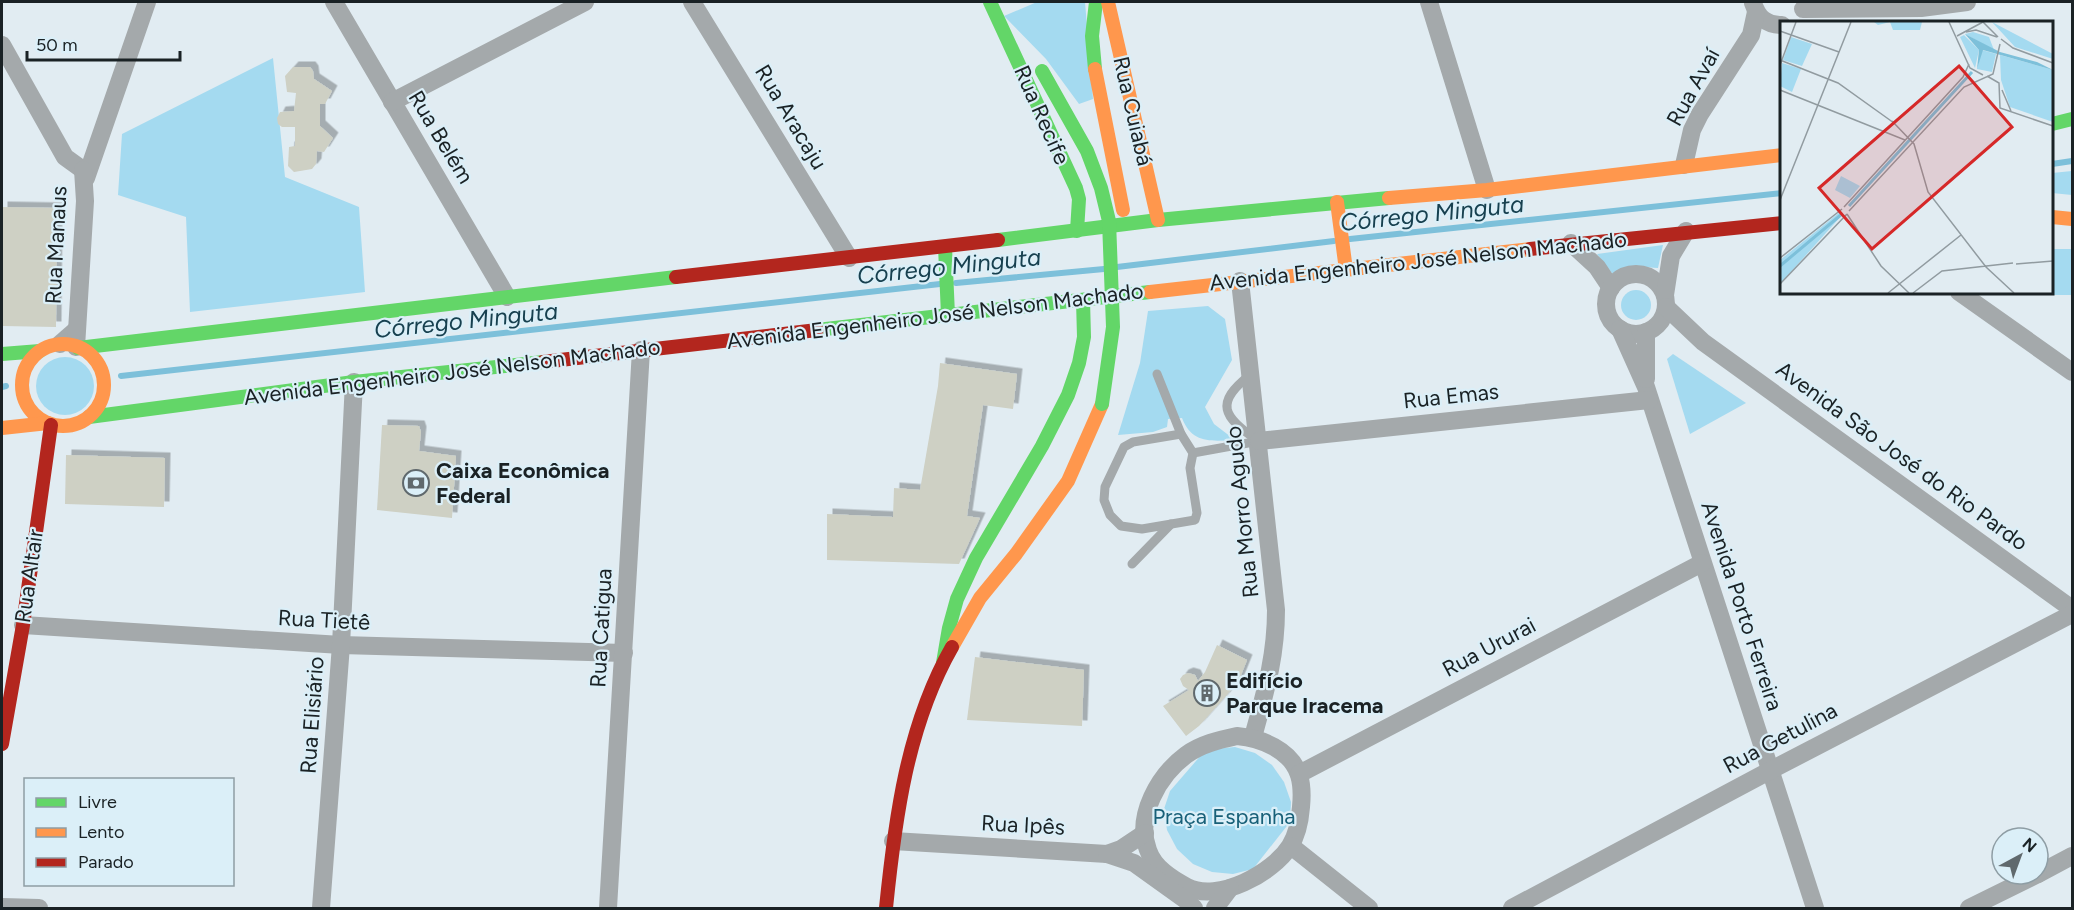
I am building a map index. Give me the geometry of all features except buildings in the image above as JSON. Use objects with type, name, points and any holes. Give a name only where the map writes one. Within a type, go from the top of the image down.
[{"type":"main road","name":"Rua Recife","points":[[990,2],[1076,188],[1079,199],[1077,231]]},
{"type":"main road","points":[[1096,2],[1092,21],[1095,69],[1128,238]]},
{"type":"main road","name":"Rua Cuiabá","points":[[1108,2],[1158,220]]},
{"type":"main road","points":[[1001,22],[1035,63],[1068,115],[1087,151],[1101,188],[1109,221],[1113,327],[1102,404]]},
{"type":"main road","points":[[2053,124],[2073,119]]},
{"type":"main road","points":[[2,354],[40,351],[73,342],[945,248],[1158,220],[1487,190],[1780,155]]},
{"type":"main road","points":[[1337,202],[1346,270]]},
{"type":"main road","points":[[2053,217],[2073,219]]},
{"type":"main road","name":"Avenida Engenheiro José Nelson Machado","points":[[89,417],[354,382],[1083,300],[1240,280],[1346,270],[1571,243],[1780,223]]},
{"type":"main road","points":[[945,248],[948,315]]},
{"type":"main road","points":[[1130,278],[1130,308]]},
{"type":"main road","points":[[943,663],[949,627],[957,599],[976,558],[1042,446],[1068,395],[1080,363],[1084,337],[1083,300]]},
{"type":"main road","points":[[886,909],[893,841],[905,773],[926,703],[943,663],[980,598],[1016,554],[1068,481],[1102,404],[1125,338]]},
{"type":"main road","points":[[2,428],[49,424],[68,426],[81,423],[89,417],[102,399],[104,377],[94,358],[73,342]]},
{"type":"main road","points":[[40,351],[27,365],[22,386],[28,406],[34,414],[49,424]]},
{"type":"main road","name":"Rua Altair","points":[[2,744],[4,718],[23,625],[49,424]]},
{"type":"main road","points":[[47,443],[68,426]]},
{"type":"street","points":[[84,170],[86,178],[147,2]]},
{"type":"street","name":"Rua Belém","points":[[334,2],[507,297]]},
{"type":"street","points":[[392,102],[585,2]]},
{"type":"street","name":"Rua Aracaju","points":[[692,2],[849,258]]},
{"type":"street","points":[[1429,2],[1487,190]]},
{"type":"street","points":[[1789,21],[1799,17],[1804,5],[1921,8],[1967,2]]},
{"type":"street","points":[[1755,7],[1766,22],[1780,24]]},
{"type":"street","name":"Rua Avaí","points":[[1684,165],[1690,138],[1700,114],[1751,35],[1755,7]]},
{"type":"street","name":"Rua Avaí","points":[[1751,35],[1780,25]]},
{"type":"street","name":"Rua Manaus","points":[[2,45],[65,157],[84,170],[85,201],[73,342]]},
{"type":"street","points":[[65,157],[76,159],[96,152]]},
{"type":"street","name":"Avenida Porto Ferreira","points":[[1647,393],[1671,256],[1686,231]]},
{"type":"street","points":[[1571,243],[1597,267],[1611,288]]},
{"type":"street","points":[[1640,274],[1650,278],[1659,285],[1659,315],[1633,334],[1620,329],[1613,323],[1606,306],[1611,288],[1619,280],[1629,275],[1640,274]]},
{"type":"street","name":"Rua Morro Agudo","points":[[1240,280],[1276,610],[1276,635],[1272,665],[1253,737]]},
{"type":"street","points":[[1962,294],[2073,372]]},
{"type":"street","name":"Avenida São José do Rio Pardo","points":[[1659,315],[1703,342],[2073,609]]},
{"type":"street","name":"Avenida Porto Ferreira","points":[[1620,329],[1647,393],[1815,909]]},
{"type":"street","name":"Rua Catigua","points":[[608,909],[641,350]]},
{"type":"street","name":"Rua Elisiário","points":[[321,909],[341,645],[354,382]]},
{"type":"street","name":"Rua Emas","points":[[1259,441],[1647,393]]},
{"type":"street","name":"Rua Ururai","points":[[1299,774],[1702,563]]},
{"type":"street","name":"Rua Getulina","points":[[1512,909],[1771,770],[2073,614]]},
{"type":"street","name":"Rua Tietê","points":[[23,625],[341,645],[624,653]]},
{"type":"street","points":[[1237,736],[1253,737],[1278,750],[1299,774],[1302,795],[1298,828],[1291,846],[1275,863],[1230,888],[1210,892],[1192,889],[1157,867],[1148,851],[1145,833],[1146,816],[1152,798],[1162,778],[1175,764],[1201,746],[1237,736]]},
{"type":"street","points":[[1107,854],[1120,849],[1145,833]]},
{"type":"street","name":"Rua Ipês","points":[[893,841],[1107,854]]},
{"type":"street","points":[[1291,846],[1370,909]]},
{"type":"street","points":[[1107,854],[1134,863],[1187,901],[1194,909]]},
{"type":"street","points":[[2050,868],[2073,856]]},
{"type":"street","points":[[1969,909],[2014,886]]},
{"type":"street","points":[[1215,909],[1230,888]]},
{"type":"street","points":[[2,907],[39,909]]},
{"type":"lane","points":[[1156,374],[1181,434],[1192,453],[1190,468],[1197,513],[1195,520],[1142,529],[1121,526],[1110,515],[1104,500],[1105,487],[1124,447],[1133,442],[1181,434]]},
{"type":"lane","points":[[1251,374],[1237,385],[1227,400],[1227,413],[1235,425],[1259,441]]},
{"type":"lane","points":[[1192,453],[1259,441]]},
{"type":"lane","points":[[1132,564],[1171,524]]},
{"type":"green space","points":[[1037,2],[1085,2],[1093,99],[1079,104],[1046,59],[1004,16]]},
{"type":"green space","points":[[273,58],[285,177],[359,207],[365,292],[190,312],[186,217],[118,195],[122,134]]},
{"type":"green space","points":[[2072,171],[2072,195],[2053,193],[2053,173]]},
{"type":"green space","points":[[1663,245],[1658,268],[1630,268],[1615,277],[1597,254]]},
{"type":"green space","points":[[2053,249],[2072,249],[2072,295],[1997,295],[2053,294]]},
{"type":"green space","points":[[1636,290],[1646,295],[1651,305],[1646,315],[1636,320],[1626,315],[1621,305],[1626,295]]},
{"type":"green space","points":[[1208,306],[1225,319],[1232,360],[1205,407],[1214,424],[1235,440],[1210,440],[1197,437],[1191,433],[1182,418],[1168,419],[1167,427],[1153,432],[1118,435],[1140,363],[1148,311]]},
{"type":"green space","points":[[1673,354],[1746,403],[1690,434],[1667,359]]},
{"type":"green space","points":[[65,357],[76,359],[89,370],[94,386],[92,397],[81,410],[65,415],[54,413],[41,402],[36,386],[38,375],[49,362]]},
{"type":"green space","name":"Praça Espanha","points":[[1235,747],[1255,753],[1272,765],[1284,782],[1291,802],[1290,822],[1253,869],[1233,874],[1212,872],[1193,864],[1177,849],[1167,830],[1164,809],[1170,791],[1202,754],[1213,749]]},
{"type":"waterway","name":"Córrego Minguta","points":[[2053,164],[2072,161]]},
{"type":"waterway","name":"Córrego Minguta","points":[[1350,239],[1780,193]]},
{"type":"waterway","name":"Córrego Minguta","points":[[1117,267],[1334,241]]},
{"type":"waterway","name":"Córrego Minguta","points":[[956,283],[1104,269]]},
{"type":"waterway","name":"Córrego Minguta","points":[[121,376],[940,284]]},
{"type":"waterway","name":"Córrego Minguta","points":[[2,387],[6,386]]},
{"type":"traffic: fast","points":[[990,2],[1076,188],[1079,199],[1077,231]]},
{"type":"traffic: fast","points":[[1095,69],[1092,36],[1096,2]]},
{"type":"traffic: fast","points":[[1042,71],[1087,151],[1101,188],[1109,221],[1113,327],[1102,404]]},
{"type":"traffic: fast","points":[[2053,124],[2072,119]]},
{"type":"traffic: fast","points":[[998,240],[1158,220],[1389,198]]},
{"type":"traffic: fast","points":[[945,247],[948,315]]},
{"type":"traffic: fast","points":[[78,348],[676,277]]},
{"type":"traffic: fast","points":[[817,330],[1150,292]]},
{"type":"traffic: fast","points":[[943,663],[957,599],[976,558],[1042,446],[1068,395],[1079,363],[1084,337],[1083,300]]},
{"type":"traffic: fast","points":[[2,354],[40,351]]},
{"type":"traffic: fast","points":[[89,417],[354,382],[543,362]]},
{"type":"traffic: slow","points":[[1108,2],[1158,220]]},
{"type":"traffic: slow","points":[[1095,69],[1123,210]]},
{"type":"traffic: slow","points":[[1389,198],[1487,190],[1780,155]]},
{"type":"traffic: slow","points":[[1337,202],[1346,270]]},
{"type":"traffic: slow","points":[[2053,217],[2072,219]]},
{"type":"traffic: slow","points":[[1150,292],[1530,249]]},
{"type":"traffic: slow","points":[[63,344],[79,347],[92,356],[101,369],[104,385],[101,401],[92,414],[79,423],[63,426],[47,423],[34,414],[25,401],[22,385],[25,369],[34,356],[47,347],[63,344]]},
{"type":"traffic: slow","points":[[952,647],[980,598],[1016,554],[1068,481],[1102,404]]},
{"type":"traffic: slow","points":[[2,428],[48,423]]},
{"type":"traffic: jam","points":[[1530,249],[1780,223]]},
{"type":"traffic: jam","points":[[676,277],[998,240]]},
{"type":"traffic: jam","points":[[543,362],[817,330]]},
{"type":"traffic: jam","points":[[2,744],[23,625],[51,425]]},
{"type":"traffic: jam","points":[[886,908],[899,807],[914,741],[924,709],[952,647]]},
{"type":"place","name":"Caixa Econômica Federal","points":[[416,483]]},
{"type":"place","name":"Edifício Parque Iracema","points":[[1207,693]]}]
